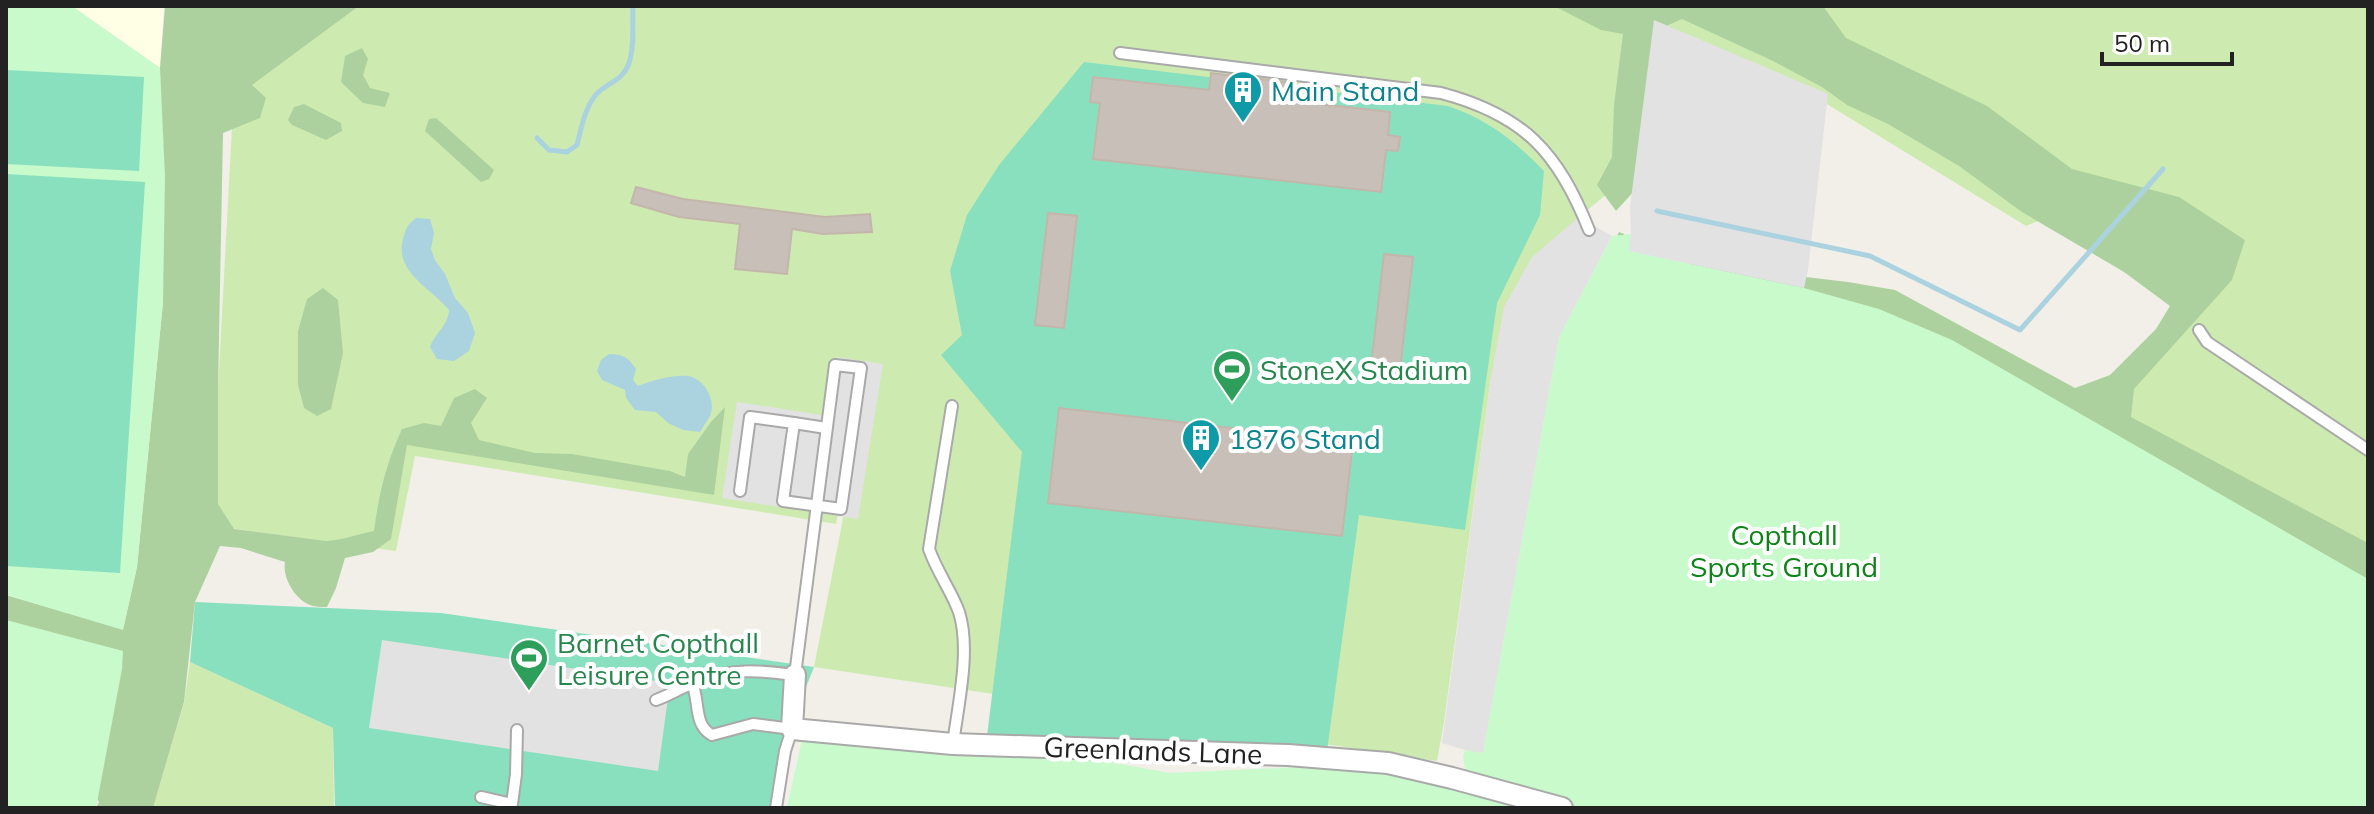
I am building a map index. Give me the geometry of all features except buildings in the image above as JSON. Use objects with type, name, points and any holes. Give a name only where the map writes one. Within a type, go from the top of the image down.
[{"type":"street","points":[[792,729],[795,675]]},
{"type":"street","name":"Greenlands Lane","points":[[792,729],[953,744],[1288,755],[1388,763],[1562,808]]},
{"type":"lane","points":[[1120,53],[1441,93],[1471,101],[1501,114],[1527,133],[1549,155],[1567,181],[1589,230]]},
{"type":"lane","points":[[2199,330],[2207,342],[2368,450]]},
{"type":"lane","points":[[656,700],[692,683],[729,671],[795,675],[815,506],[835,365],[861,368],[841,509],[815,506],[783,501],[794,423]]},
{"type":"lane","points":[[952,406],[929,549],[959,611],[963,634],[953,744]]},
{"type":"lane","points":[[740,491],[750,417],[826,428]]},
{"type":"lane","points":[[692,683],[697,694],[699,723],[704,731],[712,735],[753,724],[792,729],[785,751],[776,808]]},
{"type":"lane","points":[[481,797],[512,804],[517,730]]},
{"type":"shaded area","points":[[72,6],[164,6],[160,68]]},
{"type":"shaded area","points":[[1654,20],[1828,94],[1804,288],[1629,251],[1630,207]]},
{"type":"shaded area","points":[[1579,217],[1612,236],[1559,337],[1483,753],[1465,750],[1442,743],[1491,377],[1504,307],[1532,257]]},
{"type":"shaded area","points":[[837,357],[883,364],[858,519],[722,498],[737,402],[828,416]]},
{"type":"shaded area","points":[[382,640],[670,683],[658,771],[369,728]]},
{"type":"green space","points":[[6,6],[72,6],[160,68],[165,177],[163,302],[137,567],[123,630],[6,595]]},
{"type":"green space","points":[[165,6],[359,6],[252,85],[266,98],[260,118],[223,133],[218,504],[234,529],[326,541],[374,531],[384,479],[402,429],[424,423],[441,426],[454,398],[475,389],[487,398],[471,423],[479,440],[535,453],[572,454],[670,471],[685,477],[688,454],[725,407],[714,495],[407,445],[391,539],[373,552],[345,558],[327,607],[307,604],[296,595],[286,575],[285,562],[241,548],[220,546],[195,602],[184,702],[153,808],[96,808],[99,802],[6,634],[6,595],[123,629],[137,567],[163,302],[160,68]]},
{"type":"green space","points":[[359,6],[2368,6],[2368,578],[2090,419],[2215,265],[2057,213],[2026,226],[1812,95],[1631,174],[1579,217],[1491,377],[1437,761],[814,667],[842,524],[862,387],[836,524],[415,456],[396,551],[222,527],[197,510],[218,390],[233,107],[251,85]]},
{"type":"green space","points":[[1554,6],[1823,6],[1846,38],[1987,106],[2072,169],[2179,197],[2245,240],[2232,280],[2134,389],[2131,417],[2368,543],[2368,585],[1605,263],[1619,232],[1624,234],[1625,256],[1895,290],[2075,388],[2110,375],[2156,329],[2170,306],[2124,272],[2022,212],[1959,166],[1888,124],[1847,105],[1822,87],[1773,61],[1682,19],[1664,27],[1636,189],[1616,211],[1597,185],[1612,157],[1614,105],[1623,34],[1601,30]]},
{"type":"green space","points":[[362,48],[368,59],[363,75],[370,88],[390,93],[385,107],[363,103],[341,82],[345,56]]},
{"type":"green space","name":"StoneX Stadium","points":[[1084,62],[1448,106],[1500,132],[1544,171],[1540,215],[1497,303],[1465,530],[1359,515],[1327,751],[987,736],[1022,452],[941,355],[962,335],[950,271],[967,215],[999,165]]},
{"type":"green space","points":[[6,70],[144,77],[139,171],[6,164]]},
{"type":"green space","points":[[304,104],[341,123],[342,131],[326,140],[292,125],[288,120],[294,107]]},
{"type":"green space","points":[[436,118],[494,170],[489,179],[481,182],[425,131],[429,119]]},
{"type":"green space","points":[[6,174],[145,182],[120,573],[6,566]]},
{"type":"green space","name":"Copthall Sports Ground","points":[[1631,234],[1630,251],[1804,288],[1879,309],[1952,340],[2368,579],[2368,808],[787,808],[802,739],[1023,746],[1170,773],[1388,763],[1452,778],[1465,770],[1465,750],[1483,752],[1559,337],[1612,236]]},
{"type":"green space","points":[[323,288],[338,300],[343,353],[331,409],[317,416],[304,408],[298,385],[298,331],[307,299]]},
{"type":"green space","name":"Barnet Copthall Leisure Centre","points":[[195,602],[441,613],[814,667],[794,717],[776,808],[335,808],[333,728],[190,662]]},
{"type":"green space","points":[[6,620],[123,651],[96,808],[6,808]]},
{"type":"green space","points":[[190,662],[333,728],[334,808],[153,808],[184,703]]},
{"type":"water","points":[[416,218],[430,219],[434,233],[431,249],[435,260],[455,298],[468,313],[475,333],[469,351],[454,361],[437,359],[430,347],[449,310],[416,279],[404,261],[404,235]]},
{"type":"water","points":[[609,354],[621,356],[630,362],[636,369],[633,380],[638,386],[676,376],[688,376],[699,381],[708,391],[712,404],[710,416],[700,432],[683,430],[668,423],[656,412],[635,410],[626,398],[625,390],[602,380],[597,371],[601,360]]},
{"type":"waterway","points":[[537,138],[549,150],[567,152],[577,145],[585,114],[594,97],[622,75],[629,63],[633,42],[633,6]]},
{"type":"waterway","points":[[1657,211],[1870,256],[2020,330],[2163,169]]},
{"type":"place","name":"Main Stand","points":[[1243,124]]},
{"type":"place","name":"StoneX Stadium","points":[[1232,403]]},
{"type":"place","name":"1876 Stand","points":[[1201,472]]},
{"type":"place","name":"Barnet Copthall Leisure Centre","points":[[529,692]]}]
